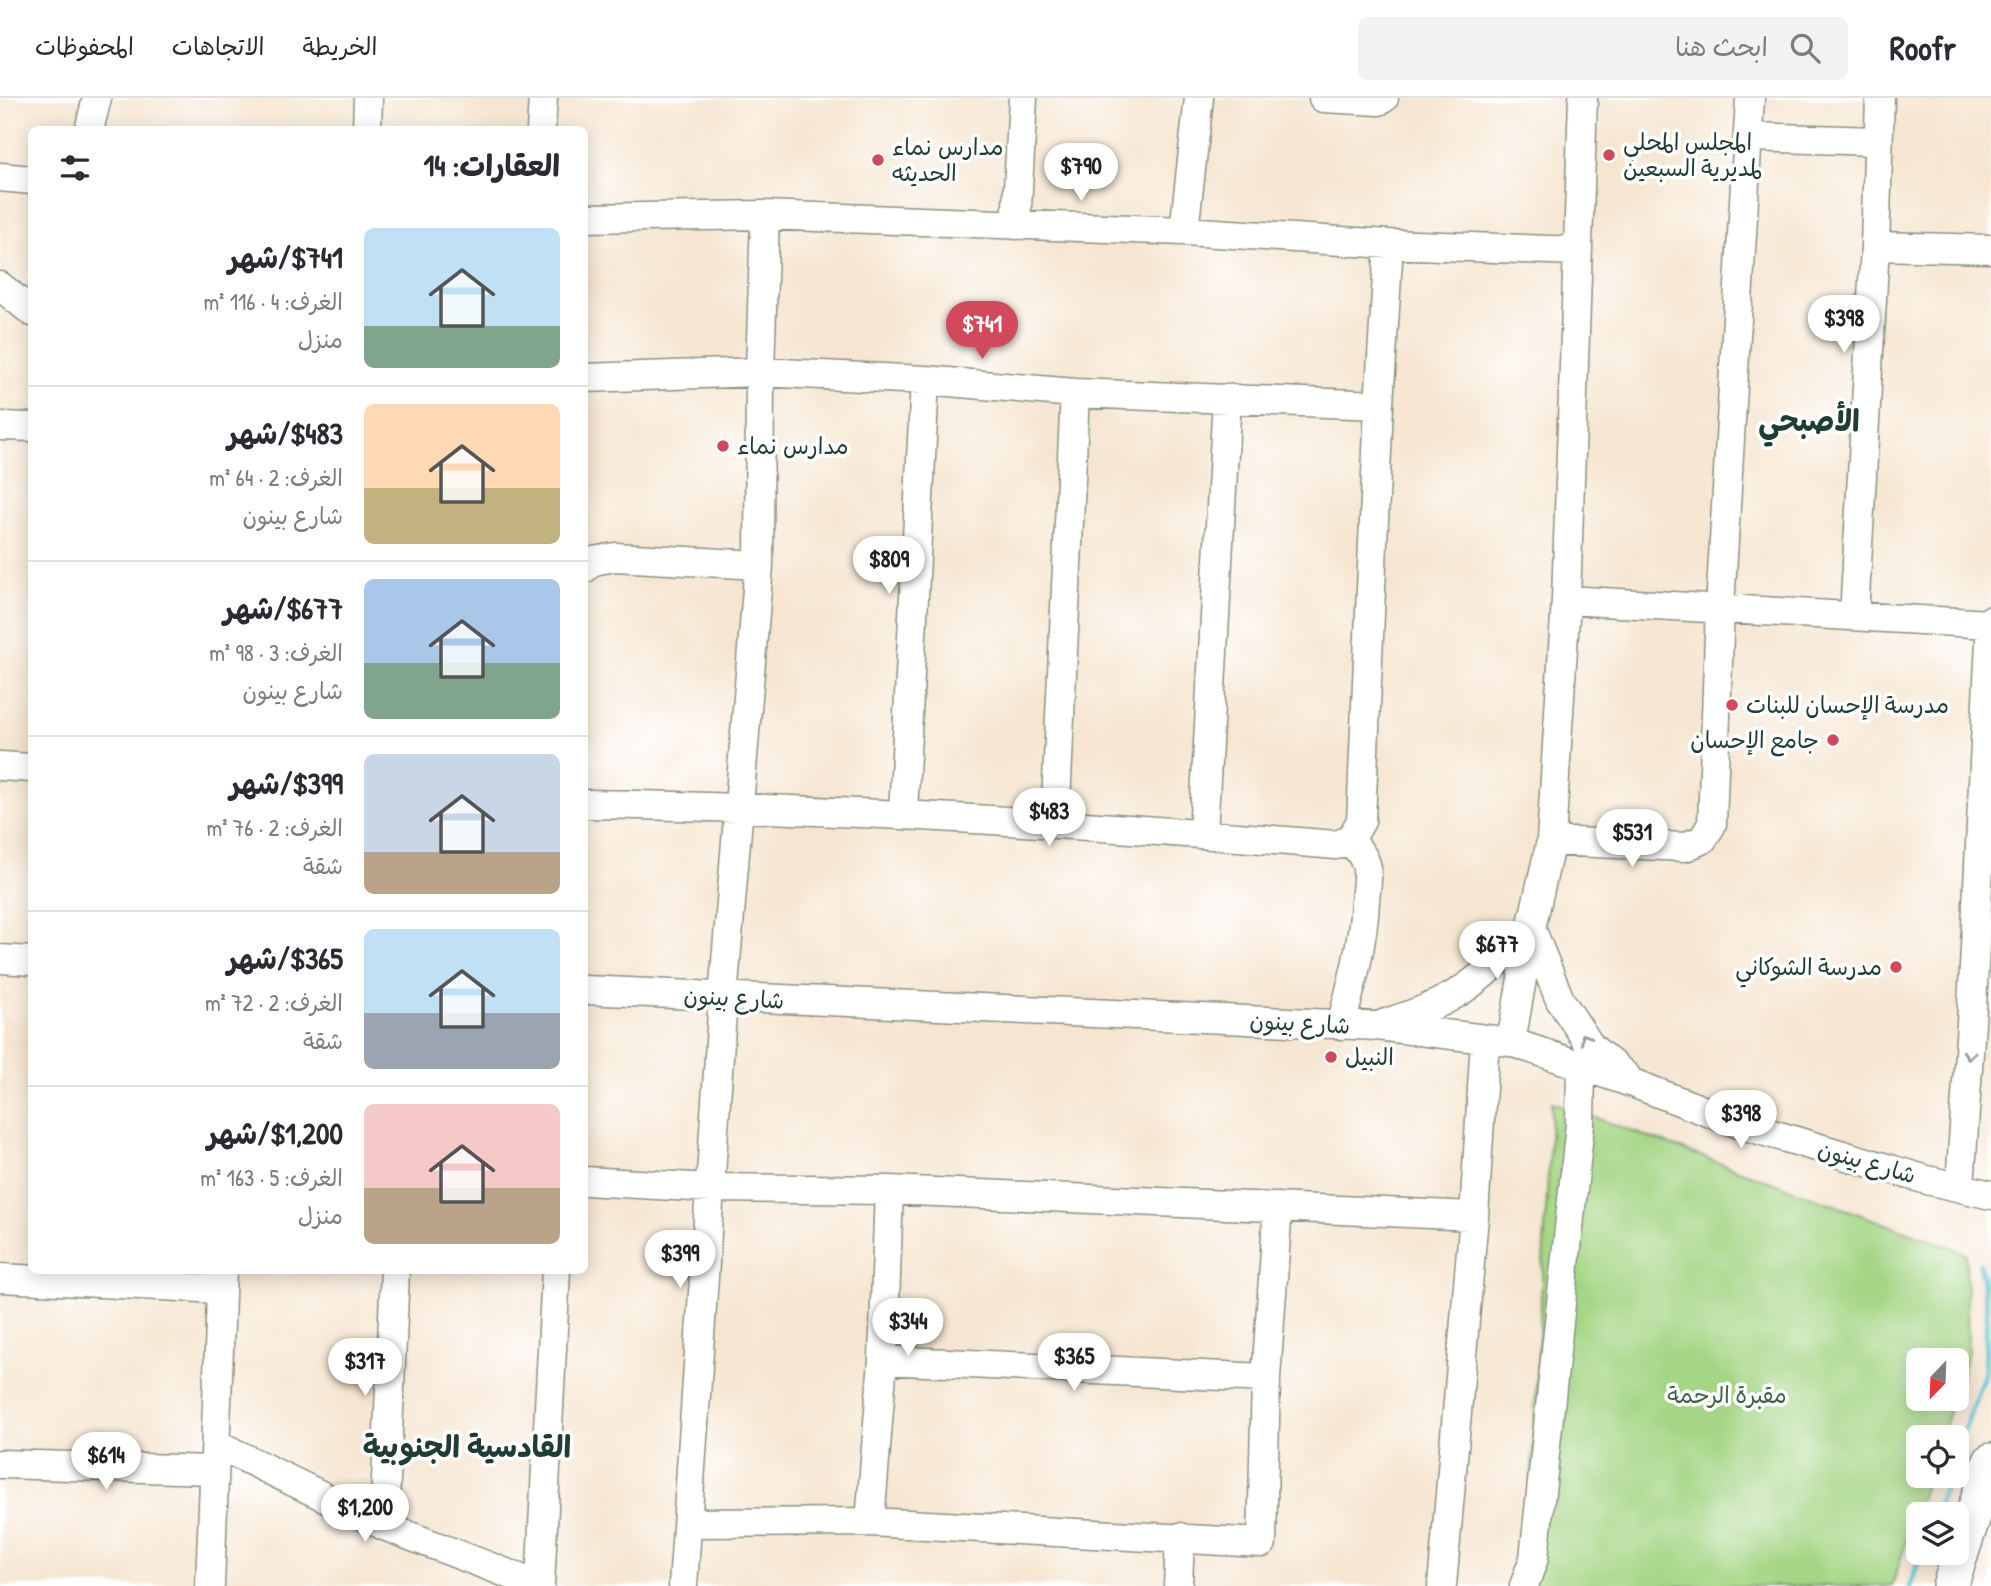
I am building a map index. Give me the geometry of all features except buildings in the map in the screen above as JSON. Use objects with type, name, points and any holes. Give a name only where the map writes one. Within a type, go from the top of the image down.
[{"type":"main road","points":[[1950,1586],[1991,1461]]},
{"type":"street","points":[[90,126],[97,98]]},
{"type":"street","points":[[367,126],[368,98]]},
{"type":"street","points":[[541,126],[543,98]]},
{"type":"street","points":[[1016,225],[1023,98]]},
{"type":"street","points":[[1184,231],[1199,98]]},
{"type":"street","points":[[1323,98],[1379,101],[1384,98]]},
{"type":"street","points":[[1442,1586],[1474,1216],[1498,1041],[1531,928],[1550,841],[1566,600],[1583,98]]},
{"type":"street","points":[[1550,841],[1685,847],[1703,839],[1712,824],[1720,608],[1750,98]]},
{"type":"street","points":[[1854,615],[1875,246],[1880,98]]},
{"type":"street","points":[[1749,137],[1878,141]]},
{"type":"street","points":[[0,177],[28,180]]},
{"type":"street","points":[[683,1586],[723,998],[759,565],[760,372],[765,215]]},
{"type":"street","points":[[588,218],[765,215],[1184,231],[1389,244],[1578,251]]},
{"type":"street","points":[[588,804],[739,806],[903,814],[1336,845],[1350,840],[1361,821],[1378,405],[1389,244]]},
{"type":"street","points":[[1875,246],[1991,249]]},
{"type":"street","points":[[0,286],[28,309]]},
{"type":"street","points":[[588,378],[760,372],[925,380],[1075,393],[1378,405]]},
{"type":"street","points":[[903,814],[925,380]]},
{"type":"street","points":[[1055,824],[1075,393]]},
{"type":"street","points":[[1203,834],[1227,398]]},
{"type":"street","points":[[0,426],[28,427]]},
{"type":"street","points":[[588,565],[593,561],[615,557],[759,565]]},
{"type":"street","points":[[1566,600],[1991,623],[1972,1008],[1960,1186]]},
{"type":"street","points":[[0,766],[28,768]]},
{"type":"street","points":[[1341,1025],[1357,965],[1364,926],[1367,884],[1367,866],[1360,850],[1350,840]]},
{"type":"street","points":[[1377,1026],[1424,1010],[1462,990],[1499,960],[1531,928]]},
{"type":"street","points":[[1531,928],[1560,1000],[1584,1037],[1591,1047],[1635,1084]]},
{"type":"street","points":[[0,960],[28,961]]},
{"type":"street","name":"شارع بينون","points":[[588,990],[1377,1026],[1498,1041],[1635,1084],[1739,1124],[1927,1180],[1991,1195]]},
{"type":"street","points":[[1524,1586],[1534,1558],[1580,1124],[1581,1068]]},
{"type":"street","points":[[588,1181],[711,1188],[889,1190],[1474,1216]]},
{"type":"street","points":[[870,1522],[883,1360],[889,1190]]},
{"type":"street","points":[[688,1523],[870,1522],[1262,1542],[1266,1378],[1278,1207]]},
{"type":"street","points":[[0,1278],[28,1268]]},
{"type":"street","points":[[133,1274],[221,1280],[209,1586]]},
{"type":"street","points":[[384,1527],[394,1274]]},
{"type":"street","points":[[0,1464],[215,1457],[384,1527],[540,1586],[555,1274]]},
{"type":"street","points":[[883,1360],[1266,1378]]},
{"type":"street","points":[[1178,1586],[1180,1537]]},
{"type":"green space","name":"مقبرة الرحمة","points":[[1552,1102],[1966,1253],[1968,1348],[1906,1348],[1906,1411],[1949,1411],[1945,1425],[1906,1425],[1906,1488],[1924,1488],[1919,1502],[1906,1502],[1906,1543],[1892,1586],[1511,1586],[1527,1553]]},
{"type":"waterway","points":[[1966,1425],[1985,1372],[1987,1309],[1980,1264]]},
{"type":"waterway","points":[[1939,1502],[1944,1488]]},
{"type":"waterway","points":[[1910,1586],[1917,1565]]},
{"type":"place","name":"المجلس المحلي لمديرية السبعين","points":[[1609,155]]},
{"type":"place","name":"مدارس نماء الحديثه","points":[[878,160]]},
{"type":"place","name":"مدارس نماء","points":[[723,446]]},
{"type":"place","name":"مدرسة الإحسان للبنات","points":[[1732,705]]},
{"type":"place","name":"جامع الإحسان","points":[[1833,740]]},
{"type":"place","name":"مدرسة الشوكاني","points":[[1896,967]]},
{"type":"place","name":"النبيل","points":[[1331,1057]]},
{"type":"district","name":"الأصبحي","points":[[1809,421]]},
{"type":"district","name":"القادسية الجنوبية","points":[[467,1447]]}]
